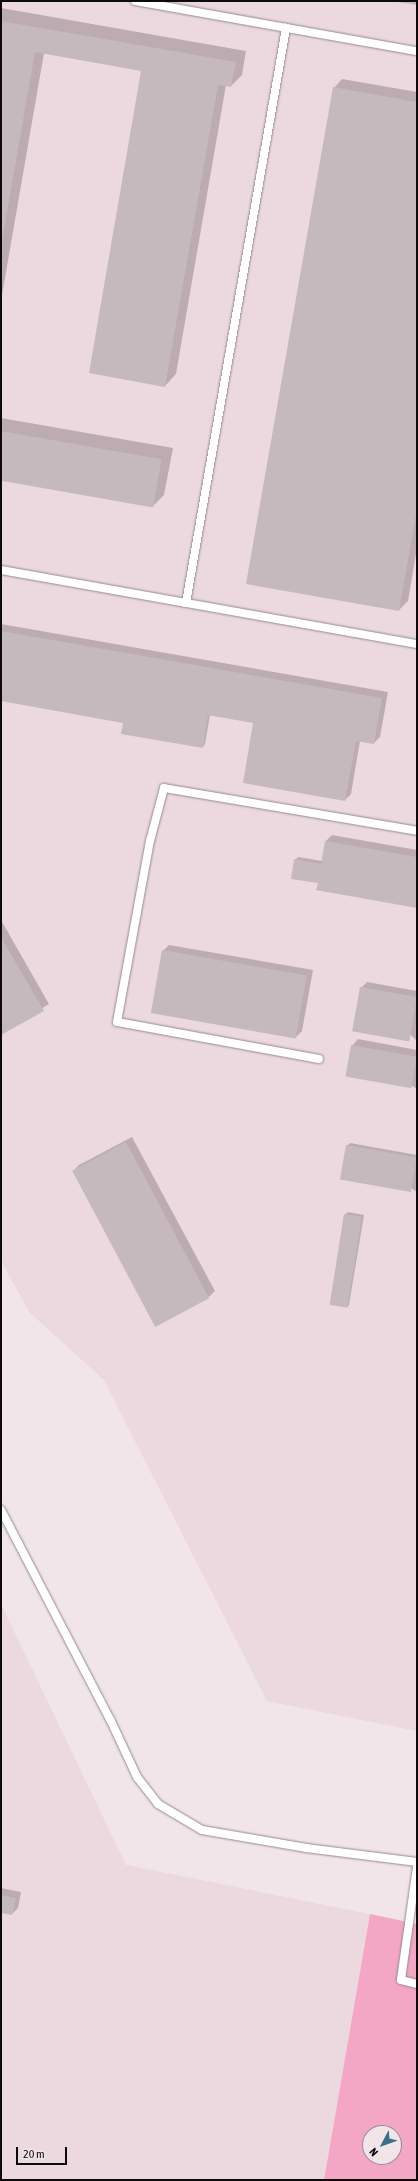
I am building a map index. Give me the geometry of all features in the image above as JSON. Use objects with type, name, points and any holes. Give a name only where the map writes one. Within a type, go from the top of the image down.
[{"type":"lane","points":[[135,1],[417,51]]},
{"type":"lane","points":[[186,603],[286,28]]},
{"type":"lane","points":[[1,570],[417,644]]},
{"type":"lane","points":[[319,1059],[117,1022],[150,840],[164,788],[417,831]]},
{"type":"lane","points":[[1,1510],[110,1720],[137,1777],[158,1804],[202,1830],[306,1848],[417,1862]]},
{"type":"lane","points":[[417,1867],[401,1980],[417,1984]]},
{"type":"shaded area","points":[[1,1],[417,1],[417,1731],[267,1701],[104,1380],[29,1312],[1,1260]]},
{"type":"shaded area","points":[[1,1604],[126,1865],[370,1914],[324,2180],[1,2180]]},
{"type":"shaded area","points":[[370,1914],[417,1924],[417,2180],[324,2180]]},
{"type":"building","points":[[417,1],[417,5],[397,2]]},
{"type":"building","points":[[1,21],[236,62],[231,87],[218,85],[165,387],[89,373],[141,71],[35,52],[1,246]]},
{"type":"building","points":[[333,87],[417,102],[417,509],[399,611],[246,584]]},
{"type":"building","points":[[1,431],[162,459],[153,508],[1,481]]},
{"type":"building","points":[[1,631],[382,698],[374,744],[356,741],[345,801],[243,783],[253,723],[208,715],[203,748],[121,734],[123,723],[1,701]]},
{"type":"building","points":[[325,841],[417,857],[417,908],[316,890],[318,883],[291,879],[294,859],[321,864]]},
{"type":"building","points":[[1,937],[44,1011],[1,1035]]},
{"type":"building","points":[[162,950],[307,976],[296,1039],[151,1013]]},
{"type":"building","points":[[360,987],[417,997],[409,1041],[352,1031]]},
{"type":"building","points":[[351,1045],[417,1057],[411,1088],[345,1077]]},
{"type":"building","points":[[126,1142],[209,1298],[155,1327],[72,1171]]},
{"type":"building","points":[[346,1145],[417,1158],[411,1192],[340,1179]]},
{"type":"building","points":[[344,1214],[362,1217],[347,1308],[330,1305]]},
{"type":"building","points":[[1,1895],[16,1898],[12,1915],[1,1913]]}]
